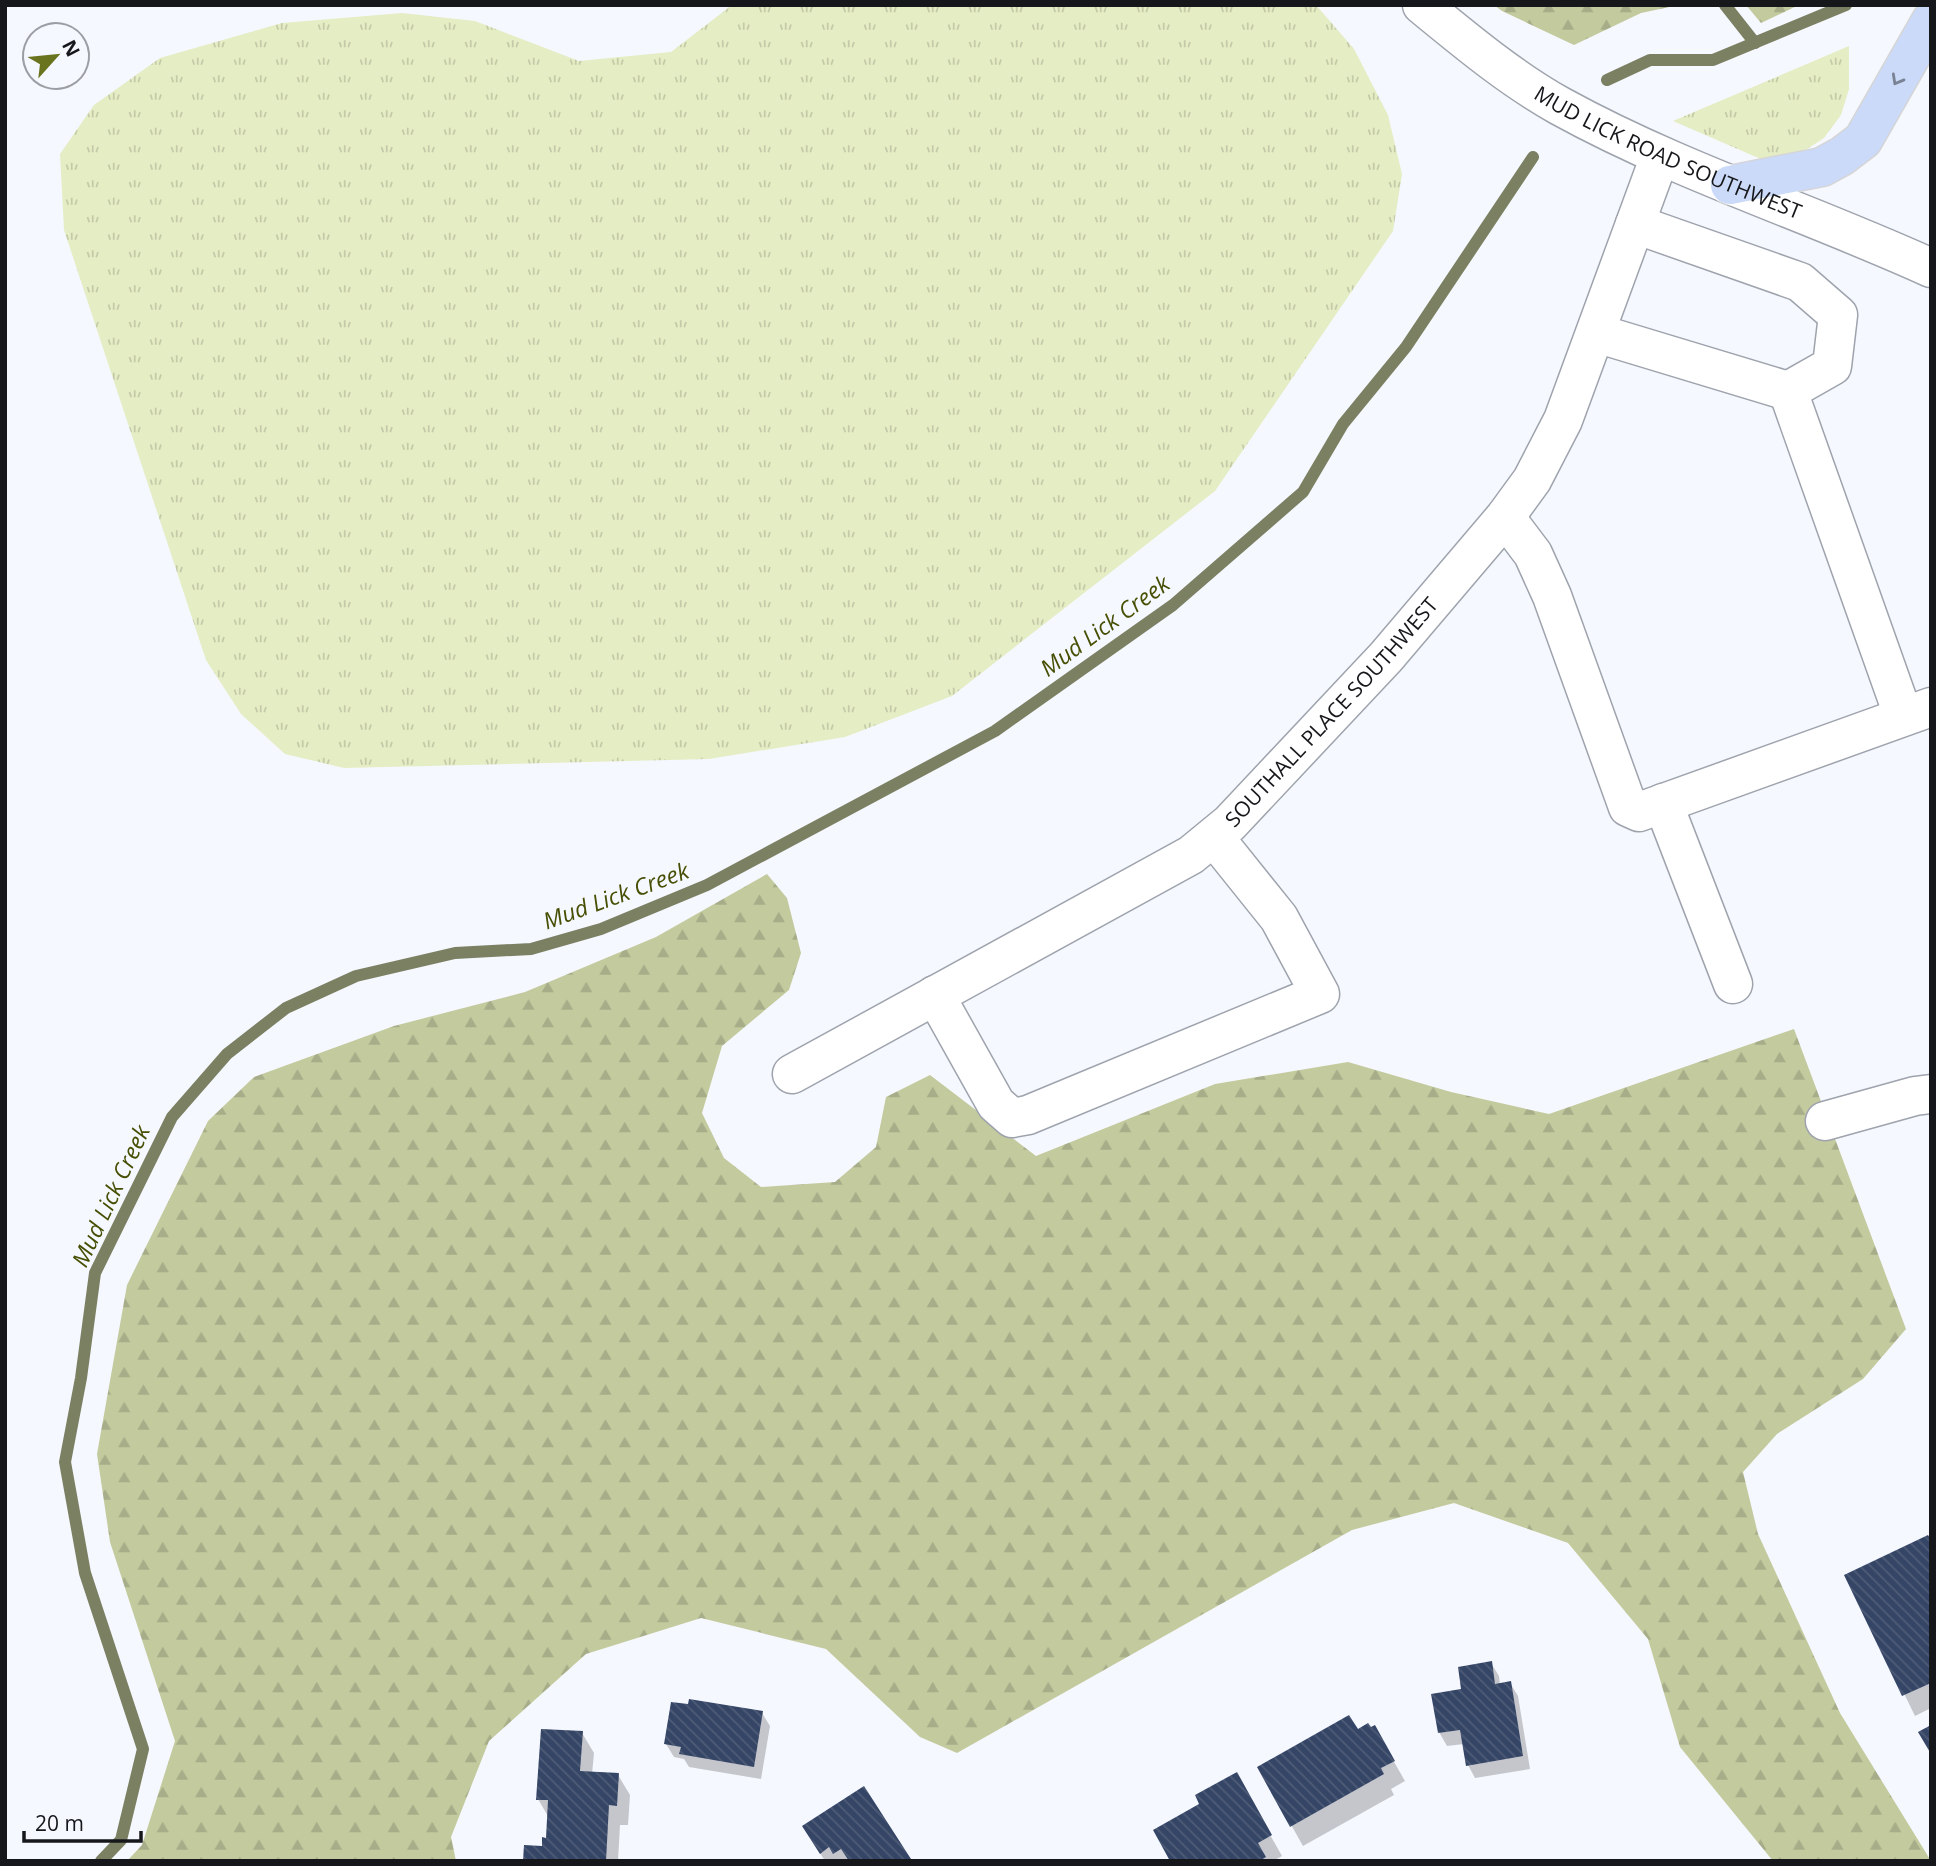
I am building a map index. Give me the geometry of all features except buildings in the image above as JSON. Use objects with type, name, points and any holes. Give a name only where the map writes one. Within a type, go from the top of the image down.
[{"type":"main road","points":[[1730,185],[1822,167],[1843,156],[1863,140],[1931,21]]},
{"type":"street","name":"MUD LICK ROAD SOUTHWEST","points":[[1422,5],[1487,58],[1558,105],[1636,144],[1931,268]]},
{"type":"street","name":"SOUTHALL PLACE SOUTHWEST","points":[[792,1074],[1191,855],[1230,823],[1386,657],[1505,517],[1532,480],[1563,420],[1635,224],[1636,144]]},
{"type":"street","points":[[1596,332],[1788,391],[1832,366],[1838,315],[1800,282],[1635,224]]},
{"type":"street","points":[[1505,517],[1533,554],[1552,596],[1628,807],[1639,811],[1917,711],[1788,391]]},
{"type":"street","points":[[1663,803],[1733,984]]},
{"type":"street","points":[[935,995],[996,1104],[1012,1118],[1028,1115],[1320,994],[1279,918],[1214,837]]},
{"type":"street","points":[[1825,1121],[1931,1094]]},
{"type":"green space","points":[[732,5],[1316,5],[1354,49],[1388,115],[1402,174],[1393,231],[1215,491],[952,696],[845,737],[709,759],[344,768],[285,754],[241,714],[206,660],[64,230],[60,154],[94,105],[160,58],[282,23],[402,13],[475,21],[579,61],[671,52]]},
{"type":"green space","points":[[1494,5],[1679,5],[1641,13],[1574,45]]},
{"type":"green space","points":[[1746,5],[1799,5],[1761,23]]},
{"type":"green space","points":[[1849,46],[1849,89],[1841,115],[1824,138],[1807,149],[1781,158],[1763,160],[1673,121]]},
{"type":"green space","points":[[767,874],[787,898],[801,953],[789,990],[722,1046],[702,1113],[724,1158],[761,1187],[835,1182],[876,1147],[886,1097],[930,1075],[1036,1156],[1215,1084],[1348,1062],[1451,1092],[1549,1114],[1794,1029],[1906,1329],[1863,1379],[1777,1434],[1743,1472],[1758,1534],[1840,1713],[1931,1861],[1773,1861],[1680,1747],[1648,1639],[1568,1543],[1454,1503],[1352,1530],[957,1753],[920,1737],[826,1649],[701,1618],[586,1654],[489,1741],[451,1837],[456,1861],[127,1861],[142,1845],[175,1741],[110,1542],[97,1454],[127,1285],[208,1121],[254,1077],[394,1026],[525,992],[656,937]]},
{"type":"waterway","points":[[1725,5],[1755,43]]},
{"type":"waterway","name":"Mud Lick Creek","points":[[1607,80],[1650,60],[1713,60],[1846,5]]},
{"type":"waterway","name":"Mud Lick Creek","points":[[101,1861],[121,1840],[143,1749],[85,1573],[65,1462],[81,1378],[95,1273],[172,1117],[227,1054],[286,1008],[356,976],[455,953],[531,949],[601,929],[707,885],[995,731],[1173,605],[1303,492],[1343,424],[1406,347],[1533,157]]}]
